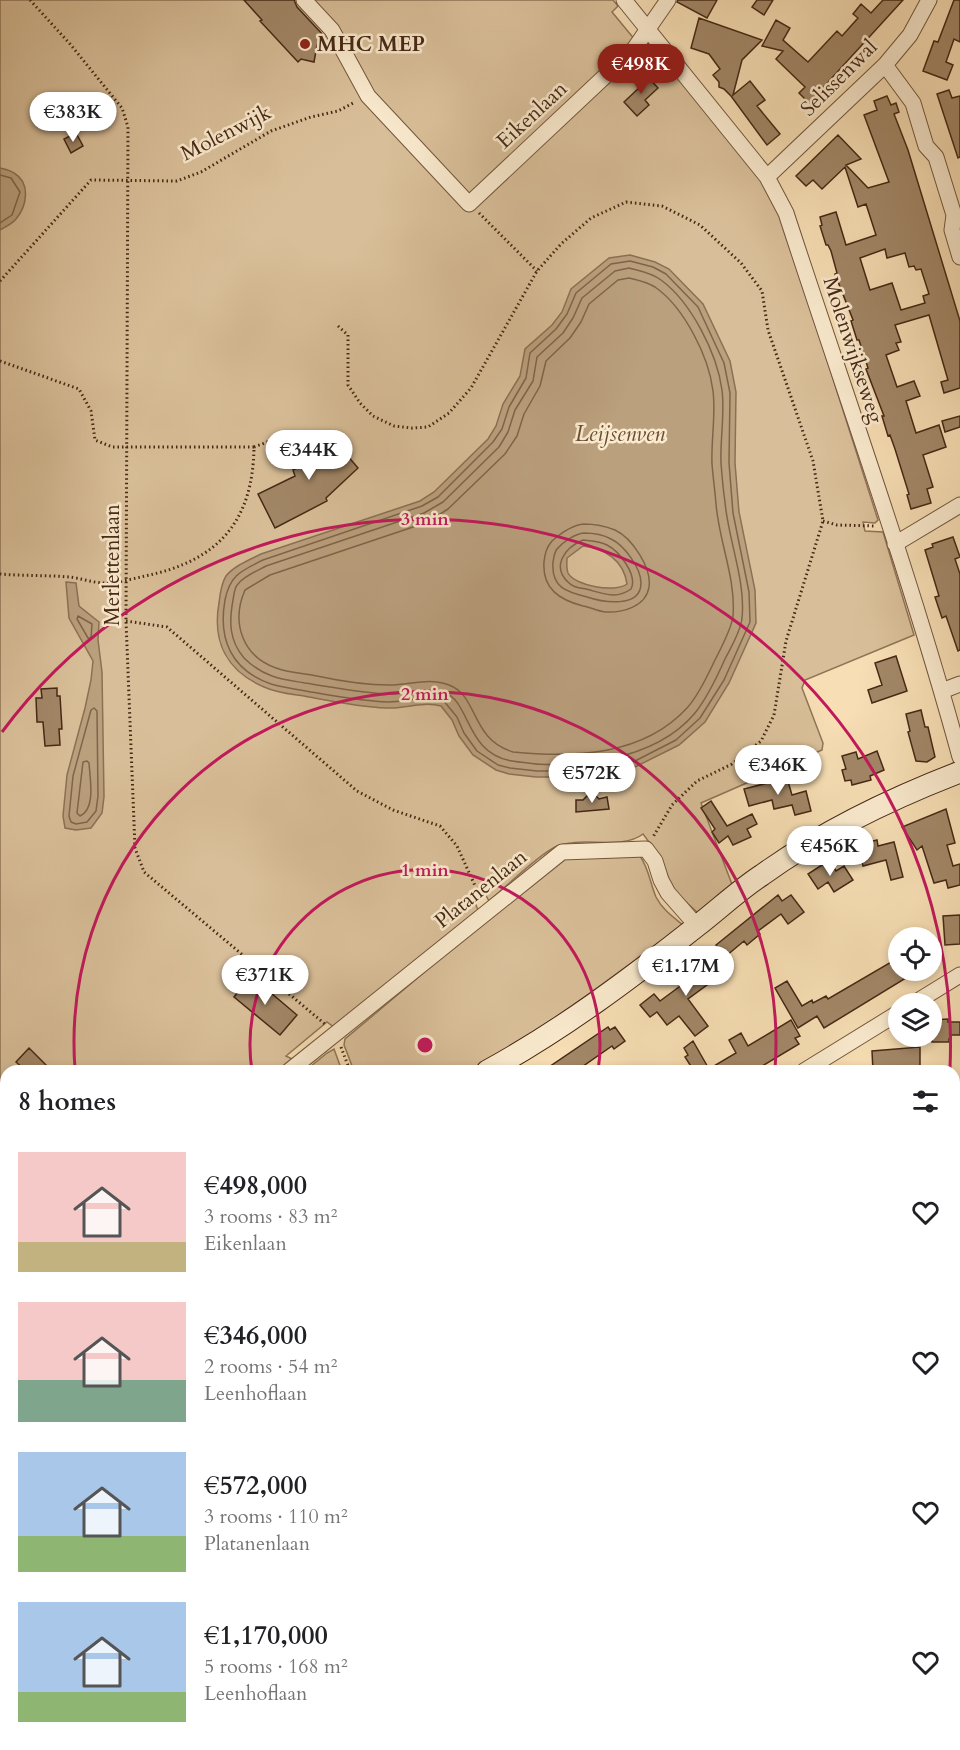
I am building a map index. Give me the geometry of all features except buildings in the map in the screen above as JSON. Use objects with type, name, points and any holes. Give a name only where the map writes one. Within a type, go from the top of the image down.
[{"type":"street","points":[[304,0],[332,30],[368,96],[469,204]]},
{"type":"street","name":"Molenwijkseweg","points":[[624,0],[767,177],[786,213],[942,691],[960,758]]},
{"type":"street","name":"Eikenlaan","points":[[469,204],[634,49],[668,0]]},
{"type":"street","name":"Selissenwal","points":[[767,177],[885,65],[910,35],[929,0]]},
{"type":"street","points":[[885,65],[912,103],[926,146],[936,157],[954,215],[952,230],[960,256]]},
{"type":"street","points":[[895,544],[960,505]]},
{"type":"street","points":[[942,691],[960,684]]},
{"type":"street","points":[[498,1065],[524,1051],[597,1003],[761,875],[829,831],[960,772]]},
{"type":"street","points":[[646,849],[655,861],[668,893],[697,926]]},
{"type":"street","name":"Platanenlaan","points":[[296,1065],[562,852],[646,849]]},
{"type":"street","points":[[931,993],[960,975]]},
{"type":"street","points":[[814,1065],[888,1018]]},
{"type":"path","name":"Merlettenlaan","points":[[30,0],[70,44],[122,108],[128,127],[126,621],[135,848],[144,872],[335,1033],[348,1065]]},
{"type":"path","name":"Molenwijk","points":[[0,281],[91,180],[177,181],[201,172],[271,131],[311,117],[338,111],[368,96]]},
{"type":"path","points":[[338,326],[348,336],[348,386],[360,403],[373,416],[394,426],[428,427],[449,413],[471,388],[537,271],[561,244],[591,218],[626,202],[662,206],[700,225],[741,263],[762,291],[768,330],[813,461],[823,520],[786,641],[774,715],[761,741],[732,764],[697,781],[672,805],[646,849]]},
{"type":"path","points":[[469,204],[537,271]]},
{"type":"path","points":[[0,361],[79,389],[91,411],[95,440],[112,447],[254,447],[278,438]]},
{"type":"path","points":[[0,574],[69,577],[104,583],[162,573],[190,562],[213,549],[230,532],[244,507],[253,466],[254,447]]},
{"type":"path","points":[[823,520],[837,525],[889,526]]},
{"type":"path","points":[[126,621],[167,627],[357,791],[393,810],[440,826],[457,846],[486,912]]},
{"type":"shaded area","points":[[0,0],[613,0],[618,6],[612,12],[640,46],[646,40],[762,178],[782,219],[878,520],[875,523],[863,522],[865,531],[883,532],[914,635],[805,680],[802,688],[823,743],[822,750],[701,803],[733,887],[698,913],[673,890],[661,858],[643,834],[624,842],[565,844],[548,851],[489,901],[484,892],[474,900],[478,910],[335,1028],[327,1022],[286,1056],[296,1061],[291,1065],[0,1065]]},
{"type":"shaded area","points":[[640,856],[658,901],[683,925],[522,1043],[483,1065],[352,1065],[344,1045],[345,1039],[564,858]]},
{"type":"shaded area","points":[[334,1049],[340,1065],[312,1065]]},
{"type":"water","points":[[0,168],[11,171],[19,177],[26,195],[20,214],[0,230]]},
{"type":"water","name":"Leijsenven","points":[[630,255],[655,262],[669,269],[703,304],[730,361],[736,392],[735,463],[739,512],[755,590],[756,623],[729,683],[705,722],[679,745],[622,771],[575,777],[536,777],[496,770],[473,755],[441,706],[427,704],[386,708],[345,704],[274,691],[240,673],[225,654],[218,630],[220,596],[229,572],[261,554],[420,501],[434,492],[488,439],[496,426],[503,404],[520,376],[525,349],[552,325],[562,312],[571,289],[609,258]],"holes":[[[583,546],[606,553],[618,562],[627,584],[621,587],[605,588],[587,585],[572,578],[567,571],[567,558]]]},
{"type":"water","points":[[66,582],[76,583],[79,606],[99,622],[98,640],[102,672],[104,797],[102,813],[91,828],[76,830],[65,828],[63,816],[67,775],[85,708],[93,661],[69,618]]},
{"type":"place","name":"MHC MEP","points":[[305,44]]}]
